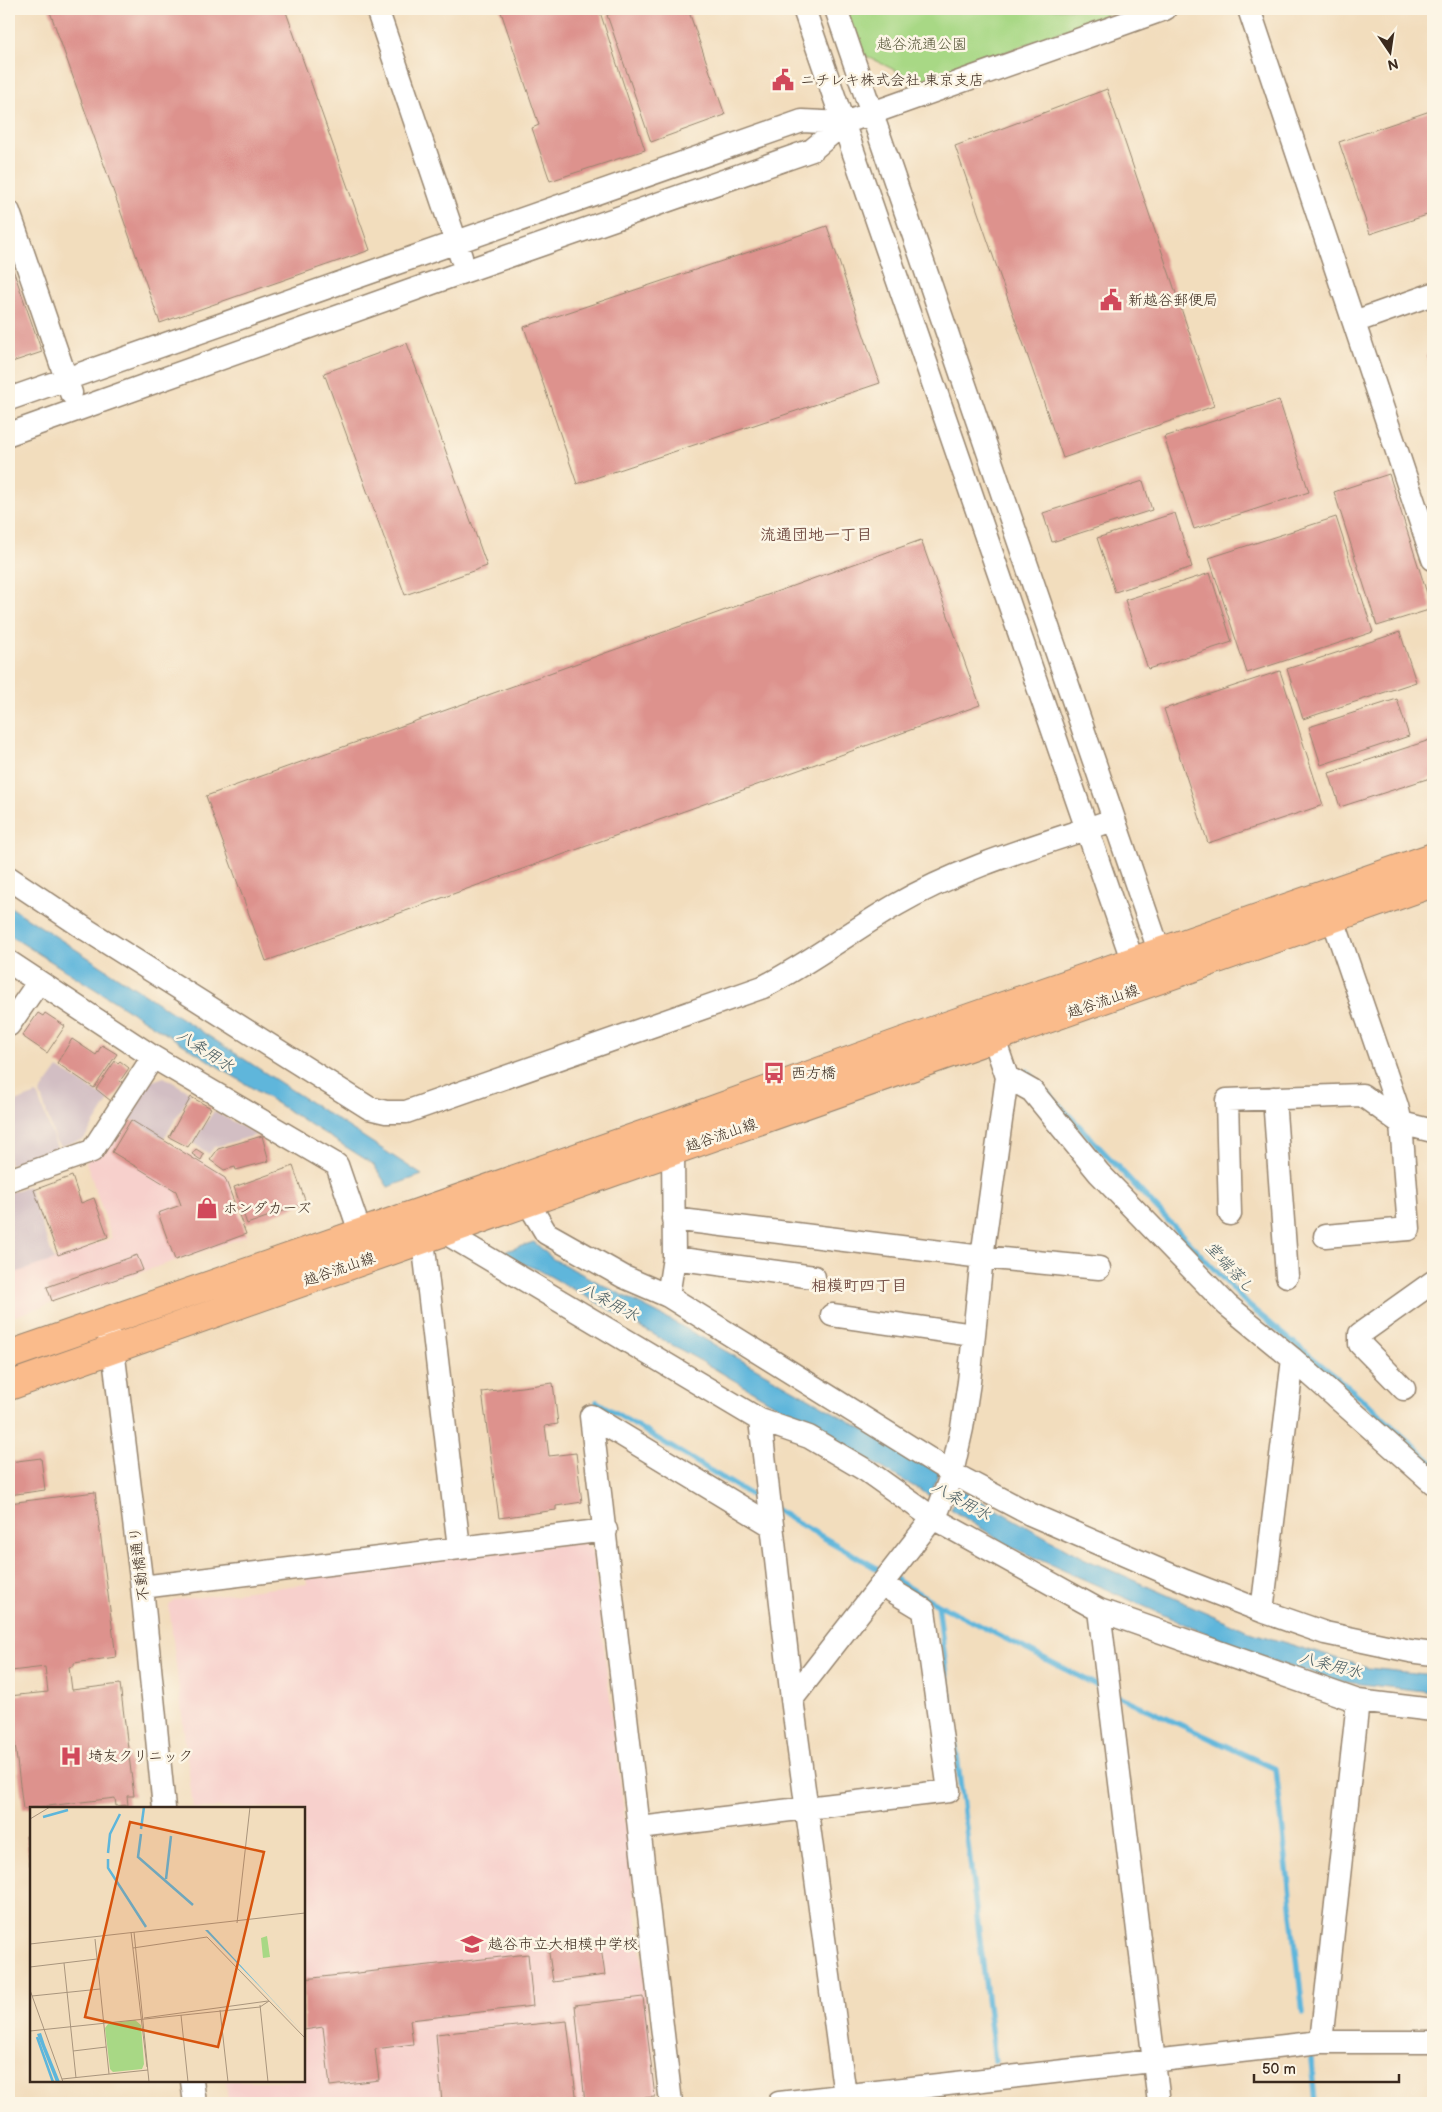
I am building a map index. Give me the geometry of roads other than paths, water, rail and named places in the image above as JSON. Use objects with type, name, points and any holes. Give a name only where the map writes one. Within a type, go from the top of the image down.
[{"type":"main road","name":"越谷流山線","points":[[9,1355],[685,1120],[1132,960],[1433,857]]},
{"type":"main road","name":"越谷流山線","points":[[9,1386],[527,1201],[1141,988],[1433,883]]},
{"type":"street","points":[[377,9],[466,271]]},
{"type":"street","points":[[804,9],[1141,988]]},
{"type":"street","points":[[836,9],[1168,978]]},
{"type":"street","points":[[9,399],[802,121],[844,122],[1165,9]]},
{"type":"street","points":[[1249,9],[1433,559]]},
{"type":"street","points":[[9,434],[812,150],[844,122]]},
{"type":"street","points":[[9,212],[77,410]]},
{"type":"street","points":[[1354,322],[1433,294]]},
{"type":"street","points":[[9,878],[86,930],[370,1108],[386,1112],[406,1112],[763,987],[793,972],[896,905],[938,883],[984,864],[1113,820]]},
{"type":"street","points":[[1325,1236],[1410,1229],[1401,1123],[1397,1106],[1333,919]]},
{"type":"street","points":[[9,962],[153,1058],[337,1164],[360,1232]]},
{"type":"street","points":[[9,1025],[38,982]]},
{"type":"street","points":[[792,1699],[936,1513],[950,1477],[962,1428],[982,1256],[1007,1077],[994,1039]]},
{"type":"street","points":[[9,1180],[92,1151],[153,1058]]},
{"type":"street","points":[[1007,1077],[1032,1091],[1100,1173],[1160,1238],[1227,1305],[1293,1359],[1433,1482]]},
{"type":"street","points":[[1230,1214],[1227,1100],[1362,1095],[1401,1123],[1433,1132]]},
{"type":"street","points":[[1274,1098],[1287,1276]]},
{"type":"street","points":[[668,1296],[674,1258],[672,1152]]},
{"type":"street","points":[[527,1201],[546,1232],[624,1277],[668,1296],[950,1477],[1185,1581],[1262,1611],[1325,1633],[1433,1654]]},
{"type":"street","points":[[673,1219],[1099,1268]]},
{"type":"street","points":[[433,1236],[760,1420],[809,1438],[1099,1610],[1358,1701],[1433,1710]]},
{"type":"street","points":[[433,1236],[459,1548]]},
{"type":"street","points":[[674,1258],[814,1277]]},
{"type":"street","points":[[1404,1389],[1360,1344],[1360,1334],[1433,1282]]},
{"type":"street","points":[[832,1314],[974,1335]]},
{"type":"street","name":"不動橋通り","points":[[105,1322],[114,1349],[142,1587],[164,1807]]},
{"type":"street","points":[[1262,1611],[1293,1359]]},
{"type":"street","points":[[671,2103],[606,1530],[591,1416],[771,1525]]},
{"type":"street","points":[[760,1420],[792,1699],[846,2100]]},
{"type":"street","points":[[142,1587],[606,1530]]},
{"type":"street","points":[[640,1828],[949,1791],[924,1610],[881,1584]]},
{"type":"street","points":[[1099,1610],[1159,2103]]},
{"type":"street","points":[[1321,2042],[1358,1701]]},
{"type":"street","points":[[779,2103],[846,2100],[1154,2060],[1321,2042],[1433,2042]]},
{"type":"street","points":[[192,2082],[195,2103]]},
{"type":"water","name":"八条用水","points":[[9,906],[422,1175],[388,1187],[373,1164],[9,935]]},
{"type":"water","name":"八条用水","points":[[534,1242],[553,1259],[674,1322],[939,1472],[930,1496],[715,1369],[539,1270],[497,1254]]},
{"type":"water","name":"八条用水","points":[[961,1490],[1083,1558],[1253,1633],[1368,1668],[1433,1675],[1433,1692],[1344,1682],[1281,1664],[1184,1624],[1009,1546],[951,1509]]},
{"type":"waterway","name":"堂端落し","points":[[1027,1071],[1041,1086]]},
{"type":"waterway","name":"堂端落し","points":[[1047,1092],[1249,1306],[1354,1392],[1433,1463]]},
{"type":"waterway","points":[[597,1402],[764,1503]]},
{"type":"waterway","points":[[776,1510],[885,1573]]},
{"type":"waterway","points":[[895,1579],[932,1601],[1104,1689]]},
{"type":"waterway","points":[[938,1604],[995,2061]]},
{"type":"waterway","points":[[1114,1694],[1276,1769],[1303,2013]]},
{"type":"waterway","points":[[1311,2060],[1315,2103]]},
{"type":"place","name":"ニチレキ株式会社 東京支店","points":[[783,80]]},
{"type":"place","name":"新越谷郵便局","points":[[1111,300]]},
{"type":"place","name":"西方橋","points":[[774,1073]]},
{"type":"place","name":"ホンダカーズ","points":[[207,1208]]},
{"type":"place","name":"埼友クリニック","points":[[71,1756]]},
{"type":"place","name":"越谷市立大相模中学校","points":[[472,1944]]},
{"type":"district","name":"流通団地一丁目","points":[[816,534]]},
{"type":"district","name":"相模町四丁目","points":[[859,1285]]},
{"type":"park label","name":"越谷流通公園","points":[[922,44]]}]
